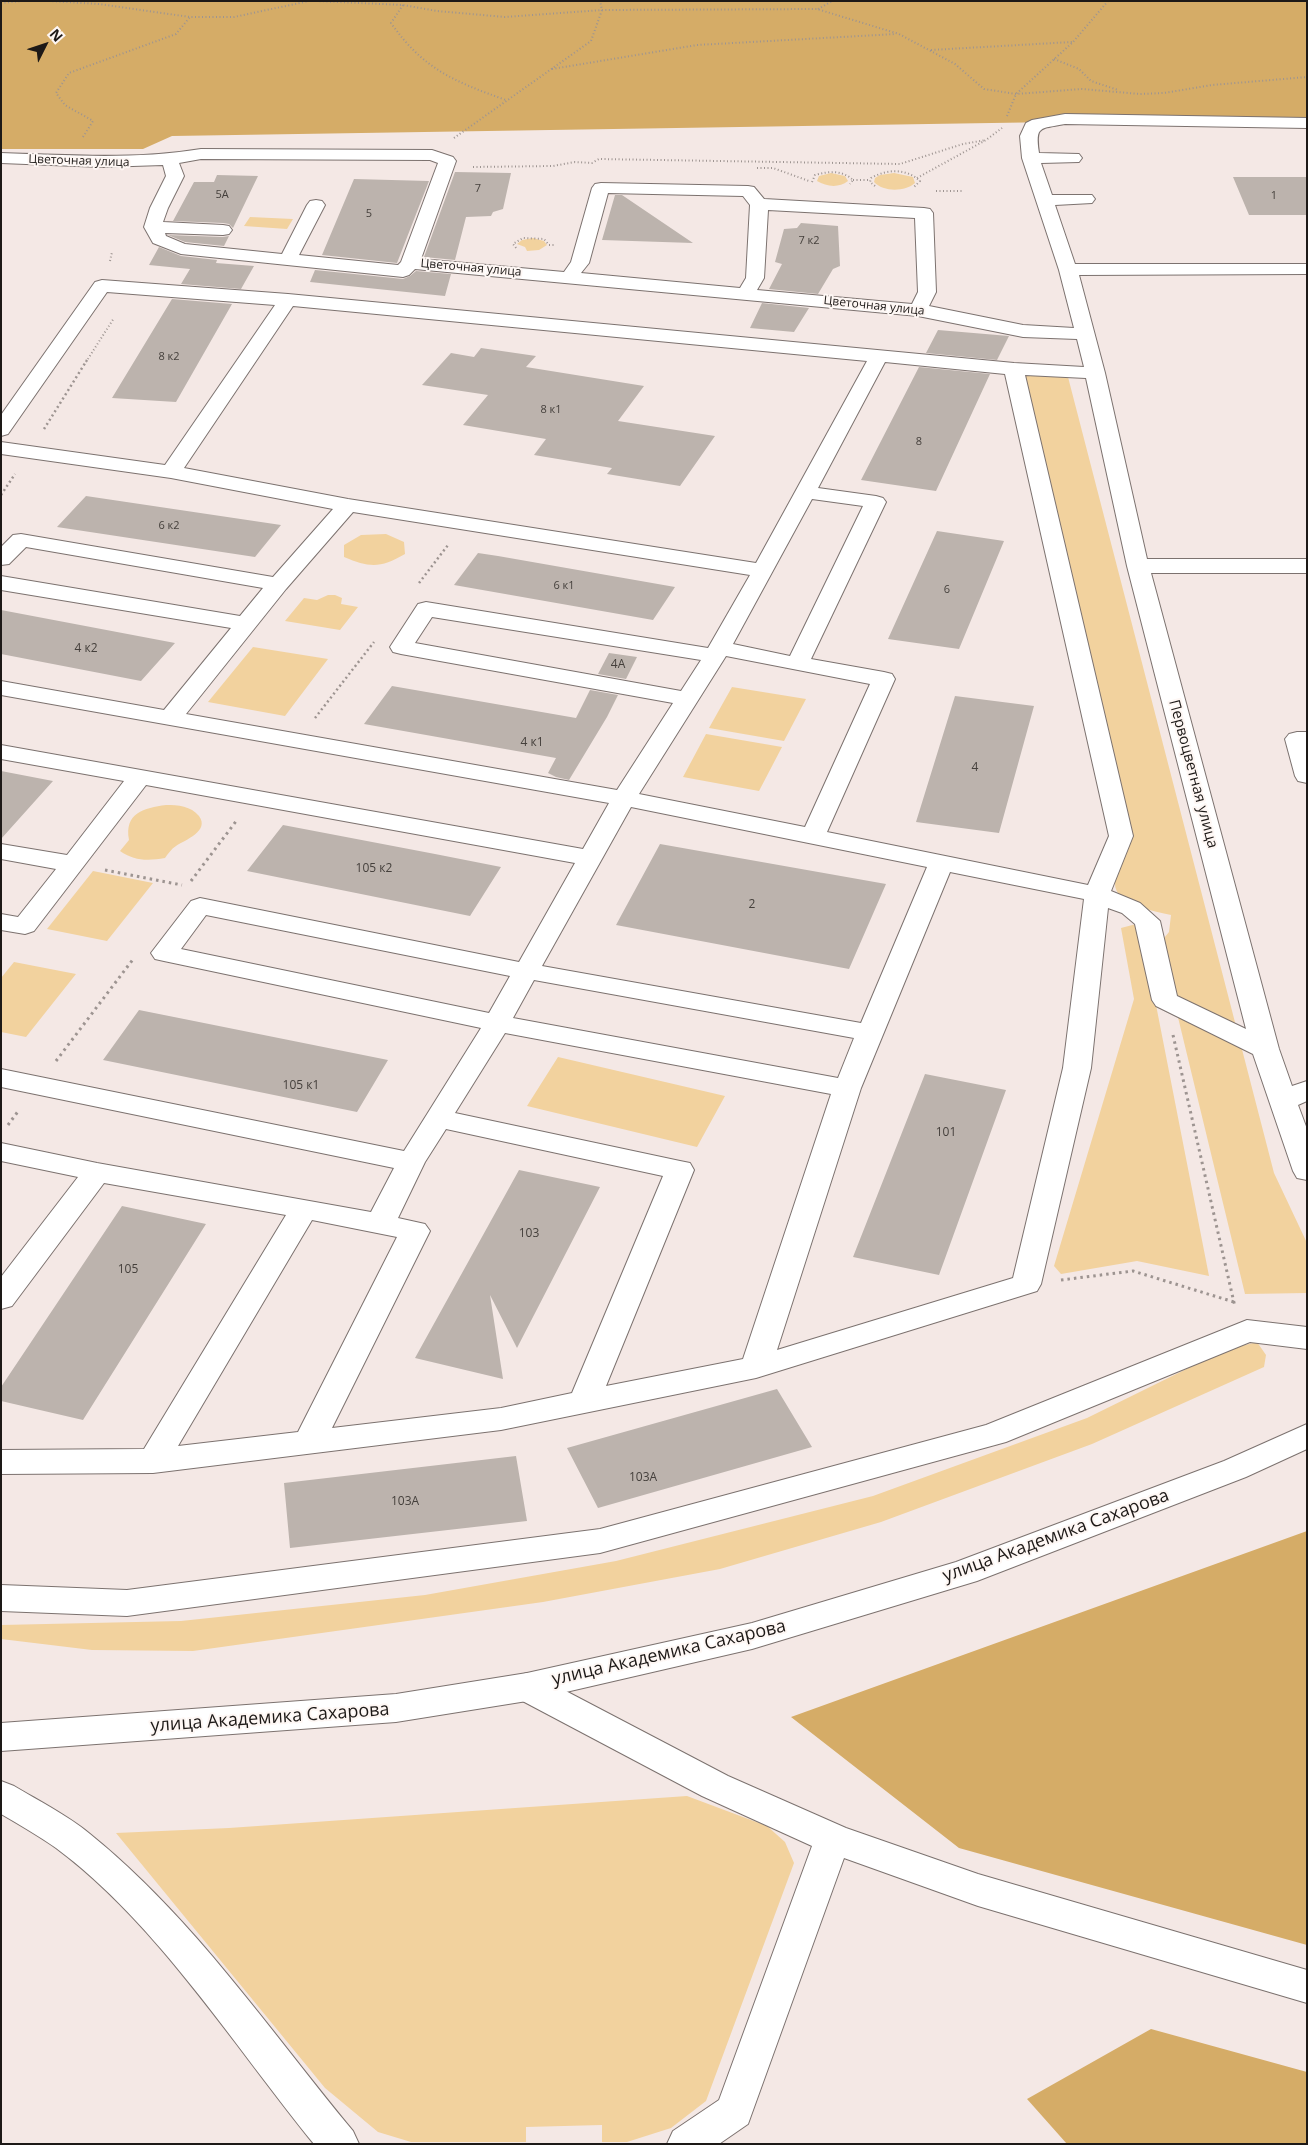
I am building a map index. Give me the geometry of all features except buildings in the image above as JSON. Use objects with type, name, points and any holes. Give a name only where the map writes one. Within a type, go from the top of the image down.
[{"type":"street","name":"Первоцветная улица","points":[[1307,124],[1050,121],[1032,127],[1028,136],[1031,158],[1068,270],[1095,374],[1138,566],[1265,1049],[1295,1096],[1307,1171]]},
{"type":"street","name":"Цветочная улица","points":[[1,158],[137,163],[170,160],[201,154],[432,155],[447,161],[406,267],[501,271],[746,293],[918,310],[1023,331],[1084,334]]},
{"type":"street","points":[[1031,158],[1073,158]]},
{"type":"street","points":[[170,160],[175,176],[159,208],[153,227],[159,239],[181,249],[406,267],[967,328],[1023,331]]},
{"type":"street","points":[[569,277],[580,263],[601,188],[748,191],[759,204],[755,278],[746,293]]},
{"type":"street","points":[[1045,200],[1086,199]]},
{"type":"street","points":[[759,204],[924,213],[927,292],[918,310]]},
{"type":"street","points":[[288,259],[316,205]]},
{"type":"street","points":[[153,227],[223,230]]},
{"type":"street","points":[[1068,270],[1307,269]]},
{"type":"street","points":[[1,430],[102,286],[288,300],[1014,369],[1095,374]]},
{"type":"street","points":[[171,472],[288,300]]},
{"type":"street","points":[[380,1224],[411,1162],[497,1022],[624,798],[718,652],[879,356]]},
{"type":"street","points":[[1,1462],[153,1461],[501,1419],[756,1367],[1026,1284],[1076,1068],[1097,894],[1121,836],[1014,369]]},
{"type":"street","points":[[1,448],[171,472],[348,505],[763,571]]},
{"type":"street","points":[[797,664],[876,502],[806,492]]},
{"type":"street","points":[[170,718],[278,584],[348,505]]},
{"type":"street","points":[[1,559],[21,540],[278,584]]},
{"type":"street","points":[[1138,566],[1212,561],[1307,566]]},
{"type":"street","points":[[1,583],[246,624]]},
{"type":"street","points":[[688,699],[401,647],[426,609],[797,664],[884,679],[813,836]]},
{"type":"street","points":[[1,688],[624,798],[1097,894],[1131,908],[1147,921],[1166,1000],[1265,1049]]},
{"type":"street","points":[[1307,739],[1297,739],[1307,776]]},
{"type":"street","points":[[1,752],[590,858]]},
{"type":"street","points":[[1,922],[25,926],[140,777]]},
{"type":"street","points":[[1,851],[73,864]]},
{"type":"street","points":[[756,1367],[847,1088],[941,863]]},
{"type":"street","points":[[847,1088],[497,1022],[164,954],[200,906],[526,971],[870,1034]]},
{"type":"street","points":[[1,1078],[411,1162]]},
{"type":"street","points":[[438,1118],[680,1170],[584,1402]]},
{"type":"street","points":[[4,1139],[97,1172],[415,1231],[309,1442]]},
{"type":"street","points":[[1,1299],[97,1172]]},
{"type":"street","points":[[153,1461],[304,1209]]},
{"type":"street","points":[[1,1598],[127,1603],[600,1541],[995,1434],[1247,1332],[1307,1338]]},
{"type":"street","name":"улица Академика Сахарова","points":[[1,1737],[396,1708],[527,1687],[752,1636],[965,1572],[1235,1469],[1307,1435]]},
{"type":"street","points":[[527,1687],[716,1786],[833,1839],[978,1890],[1307,1987]]},
{"type":"street","points":[[1,1796],[77,1844],[149,1910],[338,2144]]},
{"type":"street","points":[[687,2144],[734,2111],[833,1839]]},
{"type":"path","points":[[1,3],[23,1]]},
{"type":"path","points":[[49,1],[99,4],[190,17],[234,17],[309,1]]},
{"type":"path","points":[[316,1],[403,5],[437,11],[505,17],[602,10],[817,9],[899,34],[954,64],[984,89],[1016,94],[1082,89],[1140,94],[1222,84],[1307,77]]},
{"type":"path","points":[[432,155],[506,100],[591,41],[602,10],[600,1]]},
{"type":"path","points":[[817,9],[832,1]]},
{"type":"path","points":[[917,178],[1001,130],[1016,94],[1073,42],[1108,1]]},
{"type":"path","points":[[403,5],[391,23],[401,40],[424,62],[458,83],[506,100]]},
{"type":"path","points":[[67,160],[93,121],[65,105],[56,93],[69,73],[176,34],[190,17]]},
{"type":"path","points":[[552,69],[697,45],[899,34]]},
{"type":"path","points":[[930,50],[1073,42]]},
{"type":"path","points":[[1054,59],[1079,69],[1091,81],[1124,92]]},
{"type":"path","points":[[900,164],[963,144],[986,140]]},
{"type":"path","points":[[592,163],[602,163]]},
{"type":"path","points":[[754,168],[773,168],[817,184]]},
{"type":"path","points":[[812,182],[815,175],[831,172],[844,174],[853,180],[869,180],[875,175],[893,171],[907,173],[920,181],[919,184],[911,188]]},
{"type":"path","points":[[845,186],[853,182],[853,180]]},
{"type":"path","points":[[869,180],[876,187]]},
{"type":"path","points":[[933,191],[962,191]]},
{"type":"path","points":[[501,271],[516,249],[513,244],[520,239],[533,237],[544,239],[549,245],[585,247]]},
{"type":"path","points":[[1,495],[133,288]]},
{"type":"path","points":[[73,864],[188,886],[254,797]]},
{"type":"path","points":[[4,1139],[37,1086],[135,956]]},
{"type":"path","points":[[1166,1000],[1242,1334]]},
{"type":"path","points":[[1026,1284],[1133,1271],[1234,1302]]},
{"type":"shaded area","points":[[1,1],[1307,1],[1307,118],[172,136],[143,149],[1,149]]},
{"type":"shaded area","points":[[831,173],[845,176],[848,181],[841,185],[833,186],[817,181],[819,176]]},
{"type":"shaded area","points":[[894,173],[913,177],[915,183],[906,188],[894,190],[883,188],[874,182],[875,178],[880,175]]},
{"type":"shaded area","points":[[250,217],[293,219],[287,229],[244,226]]},
{"type":"shaded area","points":[[533,238],[544,241],[547,245],[539,250],[527,251],[525,247],[517,244],[522,240]]},
{"type":"shaded area","points":[[1023,375],[1068,377],[1274,1173],[1307,1243],[1307,1293],[1245,1294],[1160,943],[1169,932],[1171,915],[1137,906],[1121,897],[1116,891],[1116,878],[1132,835]]},
{"type":"shaded area","points":[[386,534],[404,542],[405,554],[389,562],[375,565],[368,565],[344,557],[344,545],[361,535]]},
{"type":"shaded area","points":[[328,595],[342,598],[341,604],[358,607],[340,630],[285,621],[304,598],[317,600]]},
{"type":"shaded area","points":[[253,647],[328,659],[285,716],[208,702]]},
{"type":"shaded area","points":[[732,687],[806,699],[784,741],[709,728]]},
{"type":"shaded area","points":[[706,734],[782,747],[759,791],[683,777]]},
{"type":"shaded area","points":[[166,805],[184,807],[196,813],[202,821],[199,831],[174,847],[165,858],[141,859],[131,857],[120,851],[129,840],[128,831],[130,824],[137,814],[143,810]]},
{"type":"shaded area","points":[[93,871],[153,883],[107,941],[47,929]]},
{"type":"shaded area","points":[[1140,923],[1209,1276],[1137,1261],[1061,1274],[1054,1266],[1134,999],[1121,928]]},
{"type":"shaded area","points":[[14,962],[76,974],[26,1037],[1,1032],[1,978]]},
{"type":"shaded area","points":[[558,1057],[725,1096],[697,1147],[527,1106]]},
{"type":"shaded area","points":[[1257,1342],[1266,1355],[1264,1367],[1092,1444],[881,1522],[720,1569],[543,1602],[193,1651],[92,1650],[1,1639],[1,1625],[181,1621],[425,1595],[616,1561],[873,1496],[1087,1418],[1225,1350]]},
{"type":"shaded area","points":[[1307,1531],[1307,1945],[959,1848],[791,1717]]},
{"type":"shaded area","points":[[687,1796],[767,1826],[785,1842],[794,1863],[706,2101],[671,2128],[627,2142],[602,2142],[602,2125],[526,2127],[526,2142],[411,2142],[378,2132],[325,2088],[116,1833],[229,1828]]},
{"type":"shaded area","points":[[1151,2029],[1307,2072],[1307,2144],[1067,2144],[1027,2099]]}]
